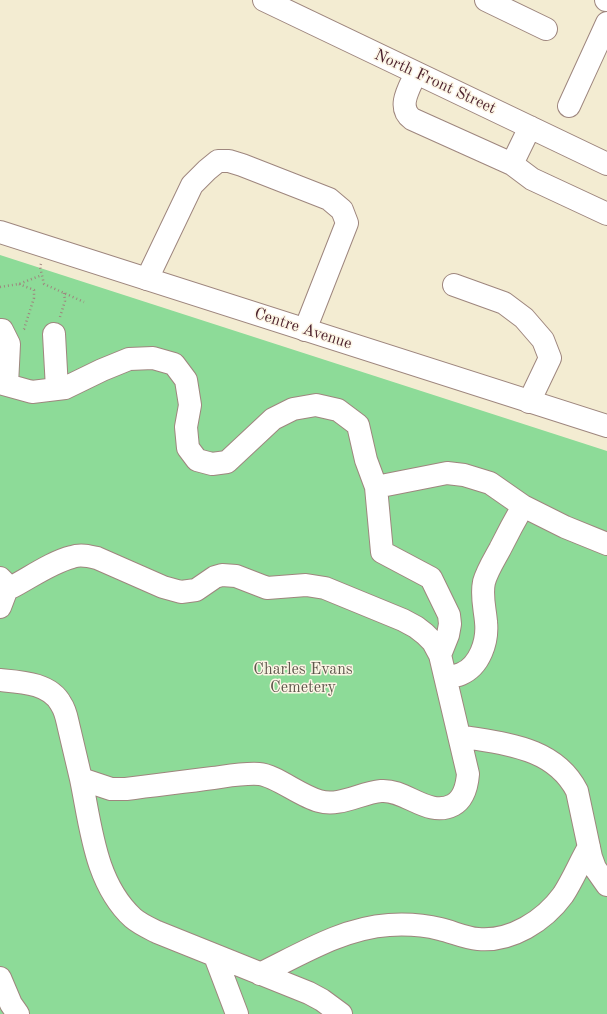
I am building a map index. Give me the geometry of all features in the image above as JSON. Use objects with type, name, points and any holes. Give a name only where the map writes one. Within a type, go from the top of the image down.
[{"type":"main road","points":[[486,0],[546,29]]},
{"type":"main road","name":"North Front Street","points":[[273,2],[416,73],[607,164]]},
{"type":"main road","points":[[569,106],[607,24]]},
{"type":"main road","points":[[416,73],[405,98],[404,107],[408,116],[412,119],[512,164],[532,179],[607,214]]},
{"type":"main road","points":[[512,164],[530,127]]},
{"type":"main road","points":[[147,279],[192,185],[218,161],[229,161],[242,165],[329,199],[342,210],[347,223],[305,330]]},
{"type":"main road","name":"Centre Avenue","points":[[0,232],[607,426]]},
{"type":"main road","points":[[454,285],[504,303],[524,318],[543,340],[550,358],[529,402]]},
{"type":"main road","points":[[3,334],[9,344],[3,384],[32,392],[65,388],[102,370],[129,360],[153,358],[174,364],[186,380],[190,405],[186,427],[188,448],[197,460],[212,464],[227,462],[273,419],[293,409],[316,405],[338,410],[358,425],[366,460],[376,487],[382,552],[431,578],[449,615],[450,624],[448,635],[440,654]]},
{"type":"main road","points":[[54,334],[57,389]]},
{"type":"main road","points":[[376,487],[447,473],[464,475],[490,483],[522,506],[565,527],[607,544]]},
{"type":"main road","points":[[446,678],[466,671],[475,662],[482,650],[486,638],[483,595],[484,583],[490,568],[522,506]]},
{"type":"main road","points":[[0,607],[4,582],[12,587],[60,561],[73,556],[90,556],[97,558],[163,587],[181,592],[196,590],[215,577],[222,576],[236,576],[266,588],[311,585],[325,588],[410,624],[425,634],[433,642],[440,654],[468,774],[466,788],[461,799],[455,804],[442,808],[434,808],[395,792],[382,791],[343,801],[327,803],[309,798],[261,774],[241,775],[126,789],[111,789],[81,779]]},
{"type":"main road","points":[[0,680],[33,684],[47,691],[60,702],[66,716],[98,858],[107,884],[114,896],[135,919],[157,932],[309,993],[322,1000],[341,1014]]},
{"type":"main road","points":[[460,736],[519,746],[554,763],[573,784],[577,791],[595,868],[607,885]]},
{"type":"main road","points":[[260,974],[327,941],[356,930],[368,928],[400,924],[428,926],[478,939],[504,937],[515,933],[535,922],[563,895],[589,847]]},
{"type":"main road","points":[[215,956],[237,1014]]},
{"type":"main road","points":[[0,978],[18,1014]]},
{"type":"path","points":[[46,247],[40,267],[44,284],[84,302]]},
{"type":"path","points":[[0,287],[19,284],[42,275]]},
{"type":"path","points":[[3,334],[24,329],[34,298],[34,290],[19,284]]},
{"type":"path","points":[[54,334],[65,302],[64,292]]},
{"type":"green space","name":"Charles Evans Cemetery","points":[[0,255],[607,451],[607,1014],[0,1014]]}]
